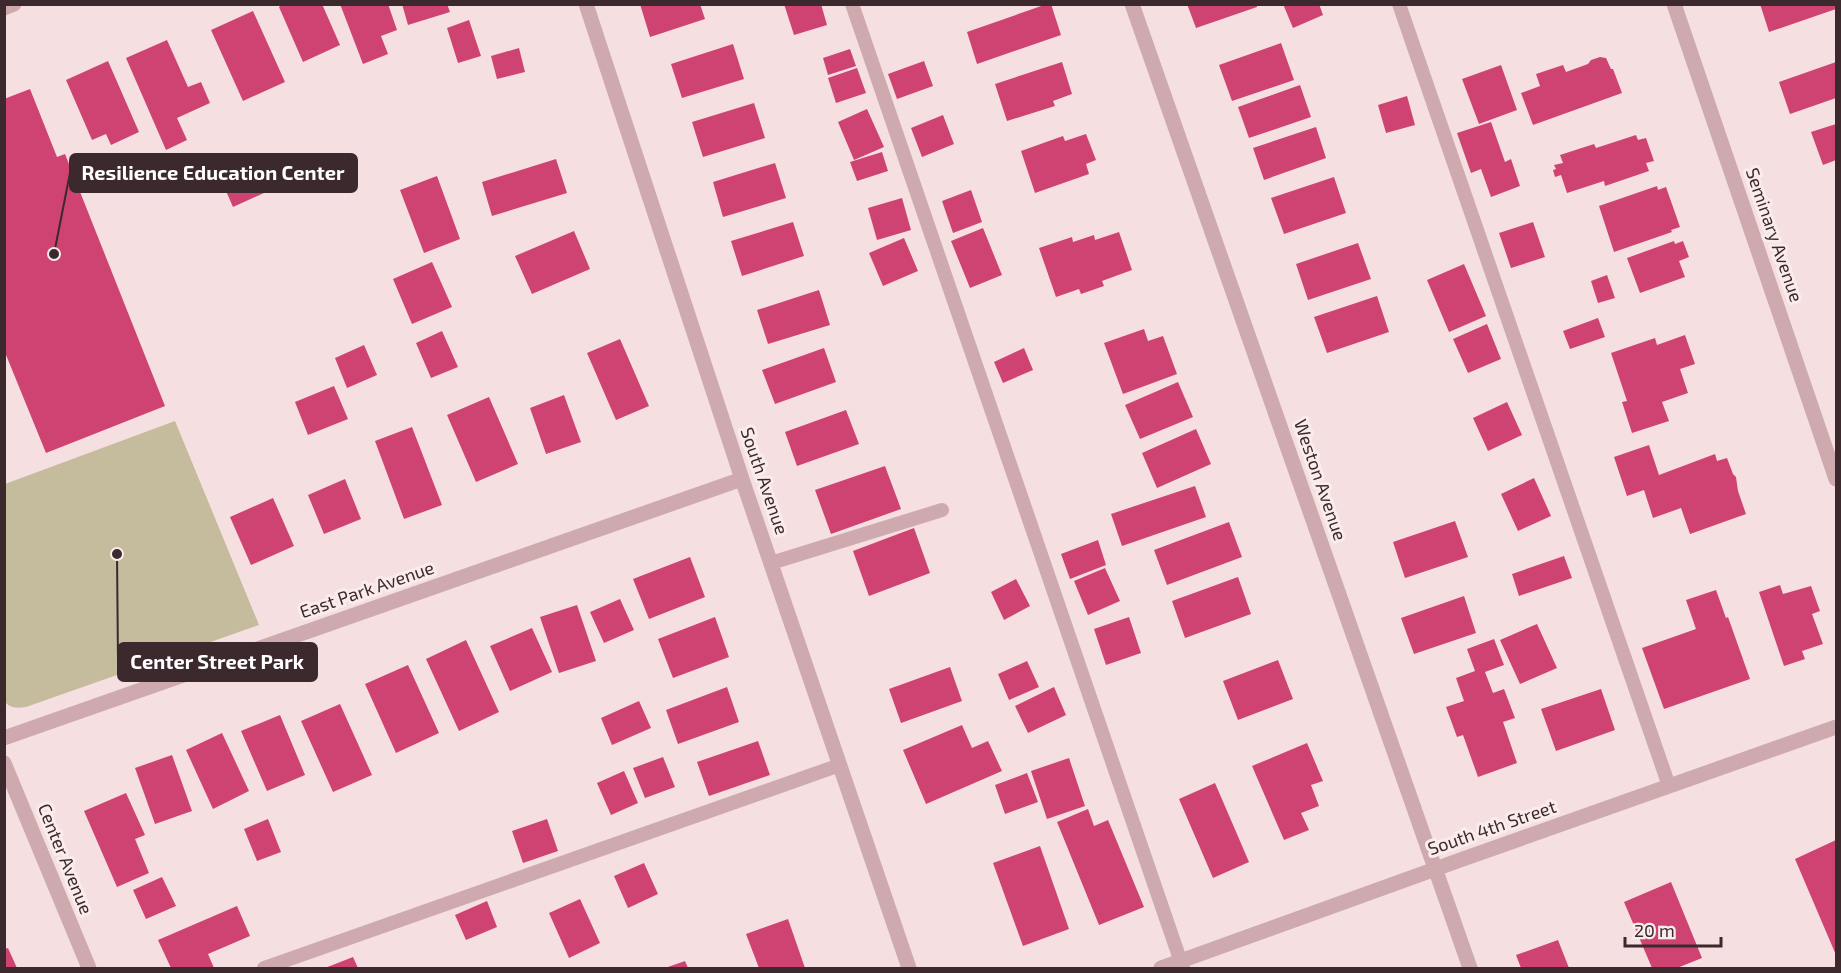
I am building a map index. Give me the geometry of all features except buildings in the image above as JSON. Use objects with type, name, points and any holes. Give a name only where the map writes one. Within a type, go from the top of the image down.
[{"type":"street","points":[[4,8],[14,4]]},
{"type":"street","name":"South Avenue","points":[[586,4],[742,479],[909,969]]},
{"type":"street","name":"Weston Avenue","points":[[1132,4],[1470,969]]},
{"type":"street","name":"Seminary Avenue","points":[[1674,4],[1836,479]]},
{"type":"street","name":"East Park Avenue","points":[[4,738],[742,479]]},
{"type":"street","name":"South 4th Street","points":[[1161,969],[1181,965],[1435,869],[1836,727]]},
{"type":"street","name":"Center Avenue","points":[[4,763],[89,969]]},
{"type":"lane","points":[[852,4],[1181,965]]},
{"type":"lane","points":[[1399,4],[1669,786]]},
{"type":"lane","points":[[771,563],[942,510]]},
{"type":"lane","points":[[264,969],[840,765]]},
{"type":"shaded area","points":[[175,421],[259,625],[26,707],[12,707],[4,701],[5,484]]},
{"type":"place","name":"Resilience Education Center","points":[[54,254]]},
{"type":"place","name":"Center Street Park","points":[[117,554]]}]
